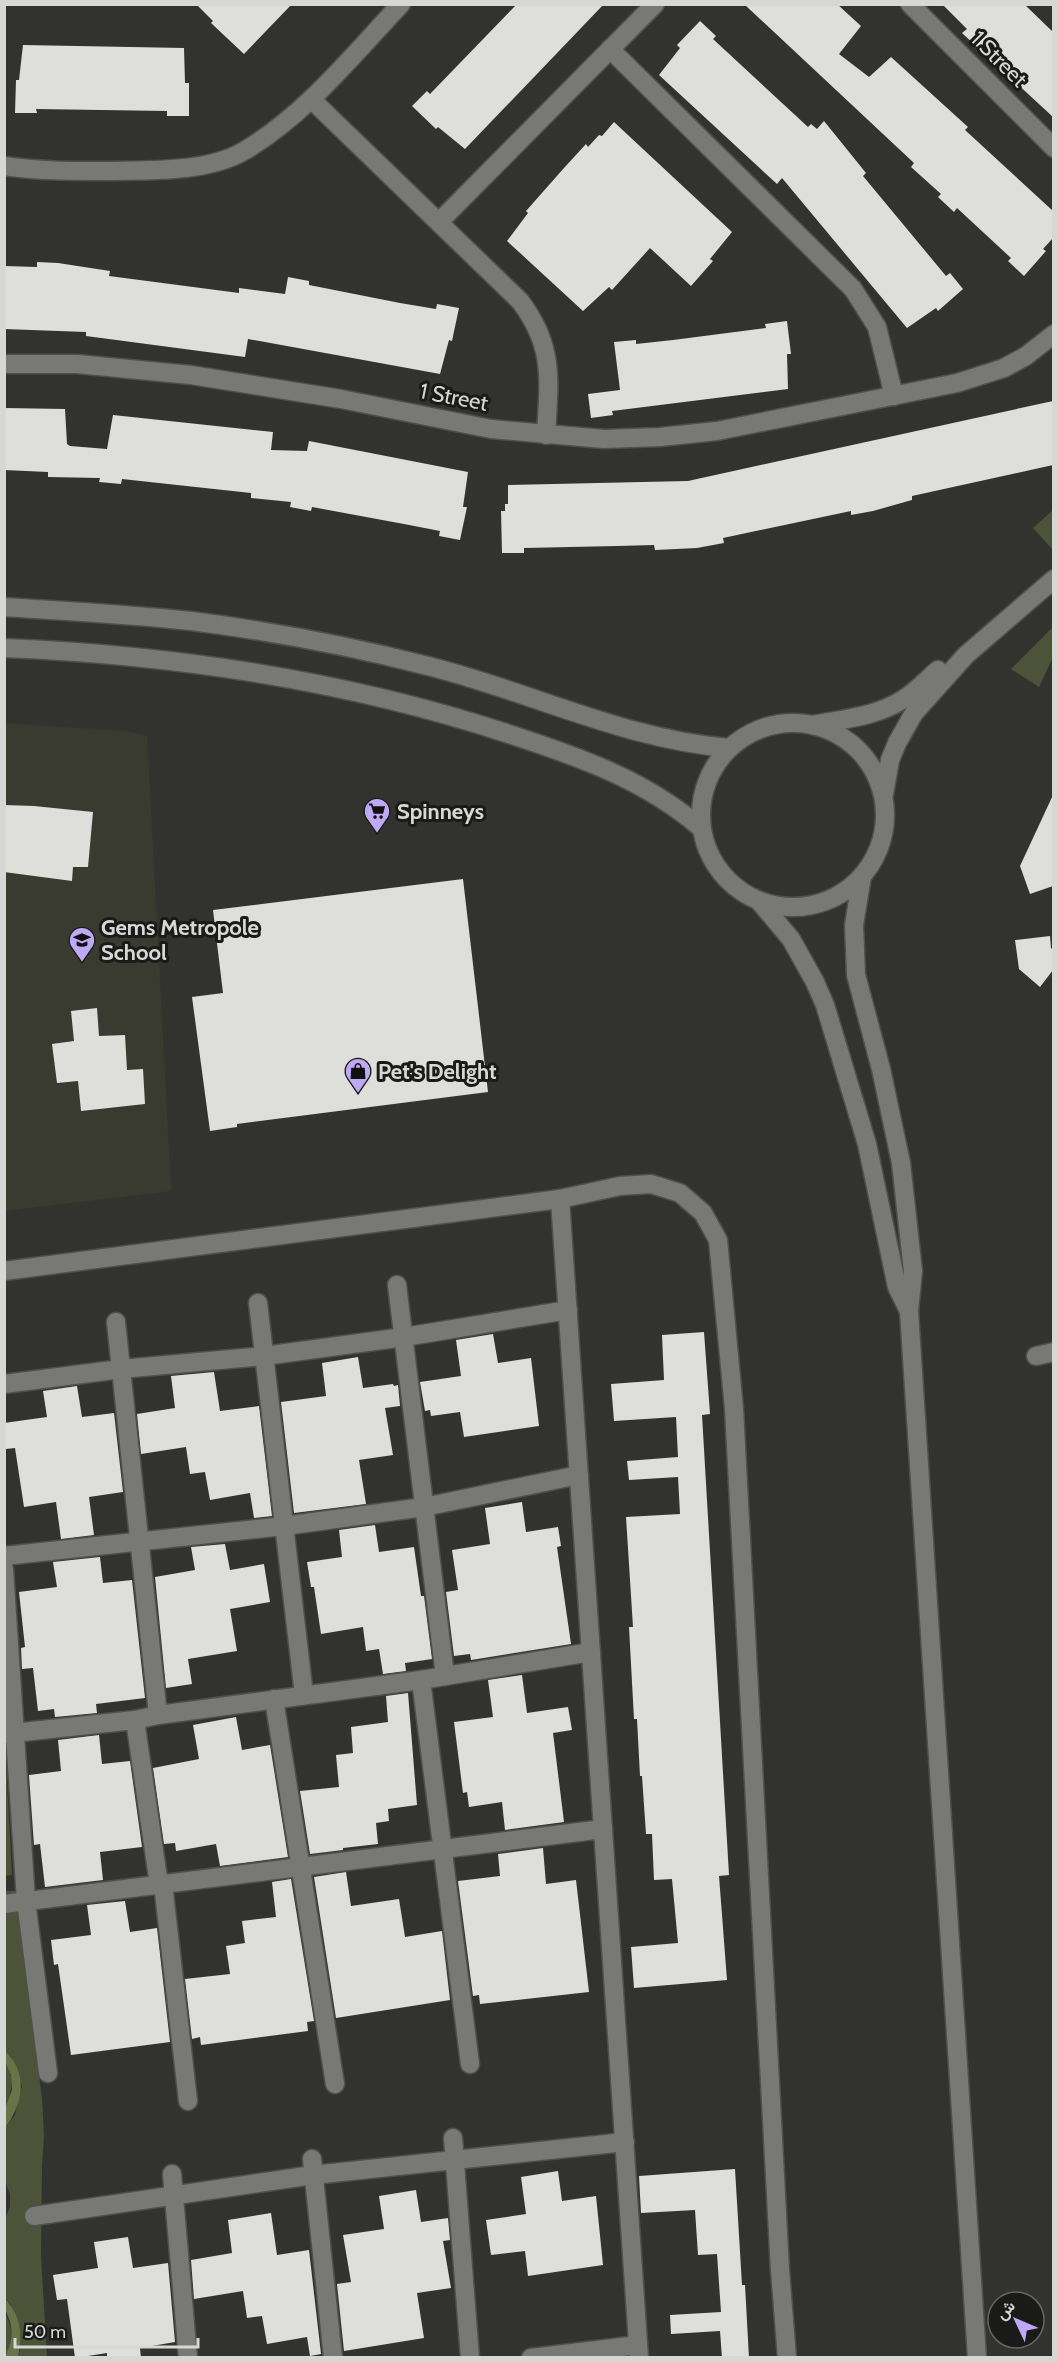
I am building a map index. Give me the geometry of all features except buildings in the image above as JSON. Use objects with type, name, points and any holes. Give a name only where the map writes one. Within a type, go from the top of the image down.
[{"type":"street","points":[[4,166],[55,171],[156,170],[200,166],[242,152],[311,99],[401,4]]},
{"type":"street","points":[[439,222],[655,4]]},
{"type":"street","name":"1 Street","points":[[910,4],[1053,148]]},
{"type":"street","points":[[610,49],[853,289],[877,327],[894,396]]},
{"type":"street","points":[[311,99],[520,301],[533,318],[542,336],[547,357],[549,378],[546,435]]},
{"type":"street","name":"1 Street","points":[[4,364],[77,364],[191,375],[341,399],[491,429],[604,438],[717,431],[981,377],[1026,356],[1053,334]]},
{"type":"street","points":[[884,794],[869,762],[857,748],[828,730],[811,725],[794,723],[776,725],[744,738],[730,748],[709,777],[701,811],[701,828],[712,861],[722,876],[735,888],[759,901],[783,907],[818,904],[849,888],[873,862],[882,837],[884,794],[890,760],[904,728],[925,699],[966,655],[1053,579]]},
{"type":"street","points":[[4,607],[188,621],[240,628],[377,654],[478,679],[637,733],[683,744],[730,748]]},
{"type":"street","points":[[4,648],[215,666],[419,707],[532,741],[624,776],[665,800],[701,828]]},
{"type":"street","points":[[811,725],[862,716],[889,707],[913,693],[947,663],[966,655]]},
{"type":"street","points":[[862,876],[854,925],[855,966],[861,999],[890,1104],[901,1162],[912,1271],[909,1311],[978,2358]]},
{"type":"street","points":[[759,901],[791,939],[812,975],[825,1005],[867,1144],[897,1287],[909,1311]]},
{"type":"street","points":[[4,1271],[560,1199],[620,1186],[651,1184],[680,1193],[703,1213],[718,1240],[734,1409],[780,2270],[787,2358]]},
{"type":"street","points":[[531,2358],[639,2351],[560,1199]]},
{"type":"street","points":[[397,1285],[445,1676]]},
{"type":"street","points":[[258,1303],[304,1695]]},
{"type":"street","points":[[4,1384],[121,1369],[264,1356],[404,1337],[568,1310]]},
{"type":"street","points":[[116,1322],[158,1715]]},
{"type":"street","points":[[4,1556],[284,1526],[424,1507],[579,1475]]},
{"type":"street","points":[[4,1569],[10,1733],[26,1901],[48,2073]]},
{"type":"street","points":[[10,1733],[135,1720],[421,1680],[591,1652]]},
{"type":"street","points":[[421,1680],[470,2064]]},
{"type":"street","points":[[274,1699],[335,2084]]},
{"type":"street","points":[[135,1720],[161,1884],[188,2101]]},
{"type":"street","points":[[4,1904],[603,1829]]},
{"type":"street","points":[[453,2138],[470,2358]]},
{"type":"street","points":[[34,2216],[174,2196],[312,2167],[455,2158],[625,2142]]},
{"type":"street","points":[[312,2167],[333,2358]]},
{"type":"street","points":[[172,2174],[188,2358]]},
{"type":"shaded area","points":[[1053,510],[1053,550],[1033,528]]},
{"type":"shaded area","points":[[1053,627],[1053,657],[1039,687],[1011,669]]},
{"type":"shaded area","name":"Gems Metropole School","points":[[4,723],[126,731],[147,736],[171,1191],[5,1211]]},
{"type":"shaded area","points":[[4,1726],[12,1875],[5,1876],[4,1876]]},
{"type":"shaded area","points":[[5,1891],[16,1891],[42,2099],[44,2136],[41,2257],[47,2357],[18,2357],[20,2349],[11,2305],[5,2298],[4,2221],[10,2207],[10,2194],[5,2181],[5,2128],[15,2115],[22,2086],[10,2056],[4,2051]]},
{"type":"shaded area","points":[[5,2051],[18,2069],[21,2089],[16,2109],[5,2128],[5,2108],[12,2090]]},
{"type":"shaded area","points":[[5,2061],[10,2073],[11,2084],[5,2108]]},
{"type":"shaded area","points":[[4,2298],[14,2311],[19,2326],[18,2357],[5,2357],[11,2331]]},
{"type":"shaded area","points":[[4,2311],[10,2324],[11,2334],[5,2358]]},
{"type":"place","name":"Spinneys","points":[[377,834]]},
{"type":"place","name":"Gems Metropole School","points":[[82,963]]},
{"type":"place","name":"Pet's Delight","points":[[358,1094]]}]
